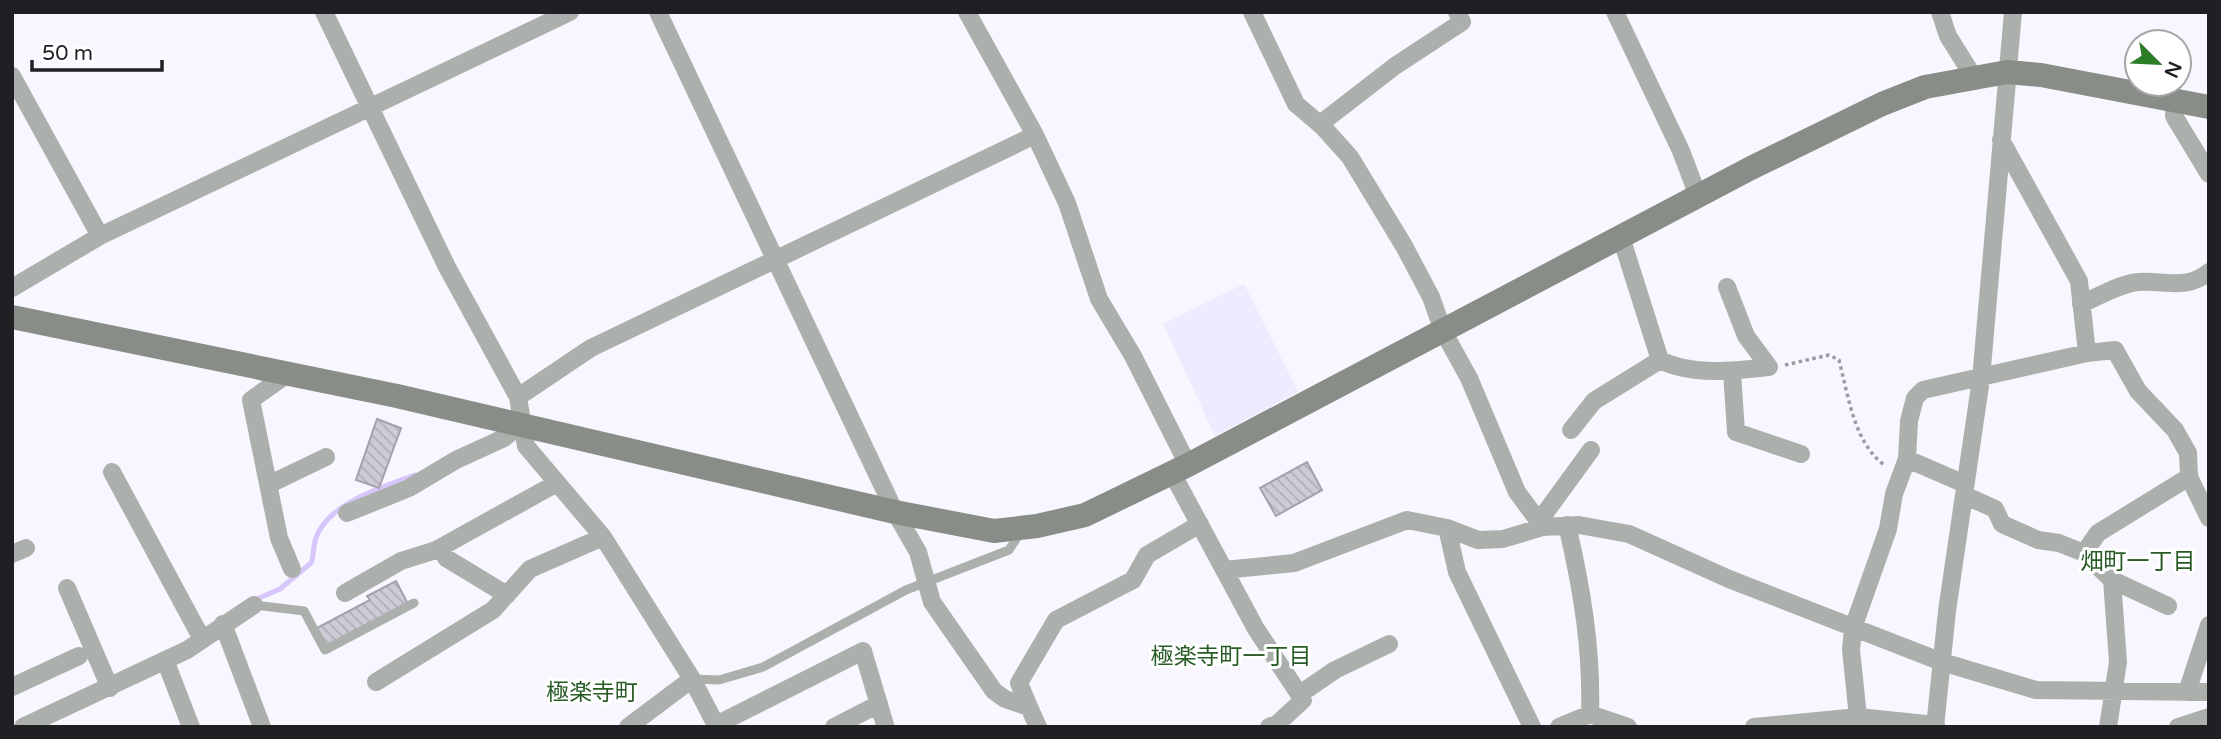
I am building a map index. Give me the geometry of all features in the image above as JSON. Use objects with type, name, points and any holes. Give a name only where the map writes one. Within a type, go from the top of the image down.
[{"type":"street","points":[[324,12],[447,267],[518,397],[520,425],[526,446],[603,537],[692,679],[716,726],[863,651],[885,724]]},
{"type":"street","points":[[12,288],[100,236],[570,12]]},
{"type":"street","points":[[658,12],[895,512],[918,552],[925,585],[932,601],[994,691],[1005,699],[1029,707]]},
{"type":"street","points":[[967,12],[1035,135],[1067,203],[1099,299],[1133,355],[1200,524],[1256,629],[1303,700],[1275,726]]},
{"type":"street","points":[[1252,12],[1296,104],[1320,124],[1349,158],[1378,202],[1431,298],[1443,331],[1469,378],[1517,492],[1543,527]]},
{"type":"street","points":[[1320,124],[1395,66],[1462,22],[1457,12]]},
{"type":"street","points":[[1615,12],[1681,152],[1698,196]]},
{"type":"street","points":[[1940,12],[1948,36],[1973,76]]},
{"type":"street","points":[[1754,727],[1858,716],[1936,726],[1980,379],[2012,12]]},
{"type":"street","points":[[12,317],[289,373],[895,512],[994,531],[1024,528],[1086,515],[1180,469],[1698,196],[1882,104],[1925,87],[1973,76],[2007,72],[2041,75],[2209,107]]},
{"type":"street","points":[[12,76],[100,236]]},
{"type":"street","points":[[2175,101],[2174,116],[2209,174]]},
{"type":"street","points":[[518,397],[591,348],[1035,135]]},
{"type":"street","points":[[2001,140],[2079,281],[2087,353]]},
{"type":"street","points":[[1621,237],[1660,360],[1674,367],[1732,372],[1769,367],[1746,335],[1727,287]]},
{"type":"street","points":[[2081,304],[2138,282],[2180,286],[2200,279],[2209,272]]},
{"type":"street","points":[[1858,716],[1851,650],[1853,628],[1888,529],[1904,467],[1909,421],[1915,398],[1923,390],[2087,353],[2115,350],[2138,391],[2175,430],[2188,453],[2189,477],[2209,518]]},
{"type":"street","points":[[1571,430],[1591,397],[1660,360]]},
{"type":"street","points":[[1732,372],[1736,432],[1766,449],[1801,454]]},
{"type":"street","points":[[289,373],[251,400],[270,484],[286,534],[292,569]]},
{"type":"street","points":[[347,513],[436,480],[504,438],[520,425]]},
{"type":"street","points":[[1543,527],[1545,513],[1591,450]]},
{"type":"street","points":[[270,484],[326,457]]},
{"type":"street","points":[[1904,467],[1965,489],[1995,509],[2002,524],[2038,540],[2059,543],[2084,553],[2112,580],[2168,606]]},
{"type":"street","points":[[112,472],[202,639]]},
{"type":"street","points":[[2084,553],[2098,533],[2189,477]]},
{"type":"street","points":[[345,593],[398,555],[436,550],[466,525],[557,483]]},
{"type":"street","points":[[1224,570],[1294,563],[1407,520],[1447,528],[1478,540],[1503,539],[1543,527],[1567,525],[1629,534],[1729,579],[1853,628],[1942,662],[2036,690],[2209,692]]},
{"type":"street","points":[[1038,727],[1019,683],[1056,620],[1133,580],[1147,555],[1200,524]]},
{"type":"street","points":[[1567,525],[1583,596],[1591,663],[1590,714]]},
{"type":"street","points":[[1447,528],[1457,572],[1532,727]]},
{"type":"street","points":[[376,682],[493,610],[530,569],[603,537]]},
{"type":"street","points":[[446,558],[507,595]]},
{"type":"street","points":[[2108,727],[2118,662],[2112,580]]},
{"type":"street","points":[[67,588],[110,688]]},
{"type":"street","points":[[12,712],[20,727],[110,688],[202,639],[254,605]]},
{"type":"street","points":[[223,624],[262,727]]},
{"type":"street","points":[[2187,692],[2209,625]]},
{"type":"street","points":[[1300,694],[1335,670],[1389,644]]},
{"type":"street","points":[[12,687],[79,656]]},
{"type":"street","points":[[165,660],[191,727]]},
{"type":"street","points":[[628,727],[692,679]]},
{"type":"street","points":[[834,727],[879,704]]},
{"type":"street","points":[[1559,727],[1590,714],[1628,727]]},
{"type":"street","points":[[2178,727],[2209,717]]},
{"type":"lane","points":[[692,679],[719,680],[763,667],[906,590],[925,585],[1009,550],[1024,528]]},
{"type":"lane","points":[[254,605],[304,611],[325,650],[414,603]]},
{"type":"path","points":[[1769,367],[1829,355],[1839,360],[1856,424],[1880,461],[1904,467]]},
{"type":"shaded area","points":[[1244,284],[1298,392],[1215,436],[1163,324]]},
{"type":"building","points":[[377,419],[401,428],[379,488],[356,480]]},
{"type":"building","points":[[1307,462],[1322,490],[1276,516],[1260,488]]},
{"type":"building","points":[[396,581],[408,604],[327,647],[317,628],[370,600],[367,596]]},
{"type":"waterway","points":[[259,598],[280,589],[311,563],[315,541],[330,517],[372,491],[415,475]]},
{"type":"district","name":"畑町一丁目","points":[[2138,561]]},
{"type":"district","name":"極楽寺町一丁目","points":[[1231,656]]},
{"type":"district","name":"極楽寺町","points":[[592,692]]}]
